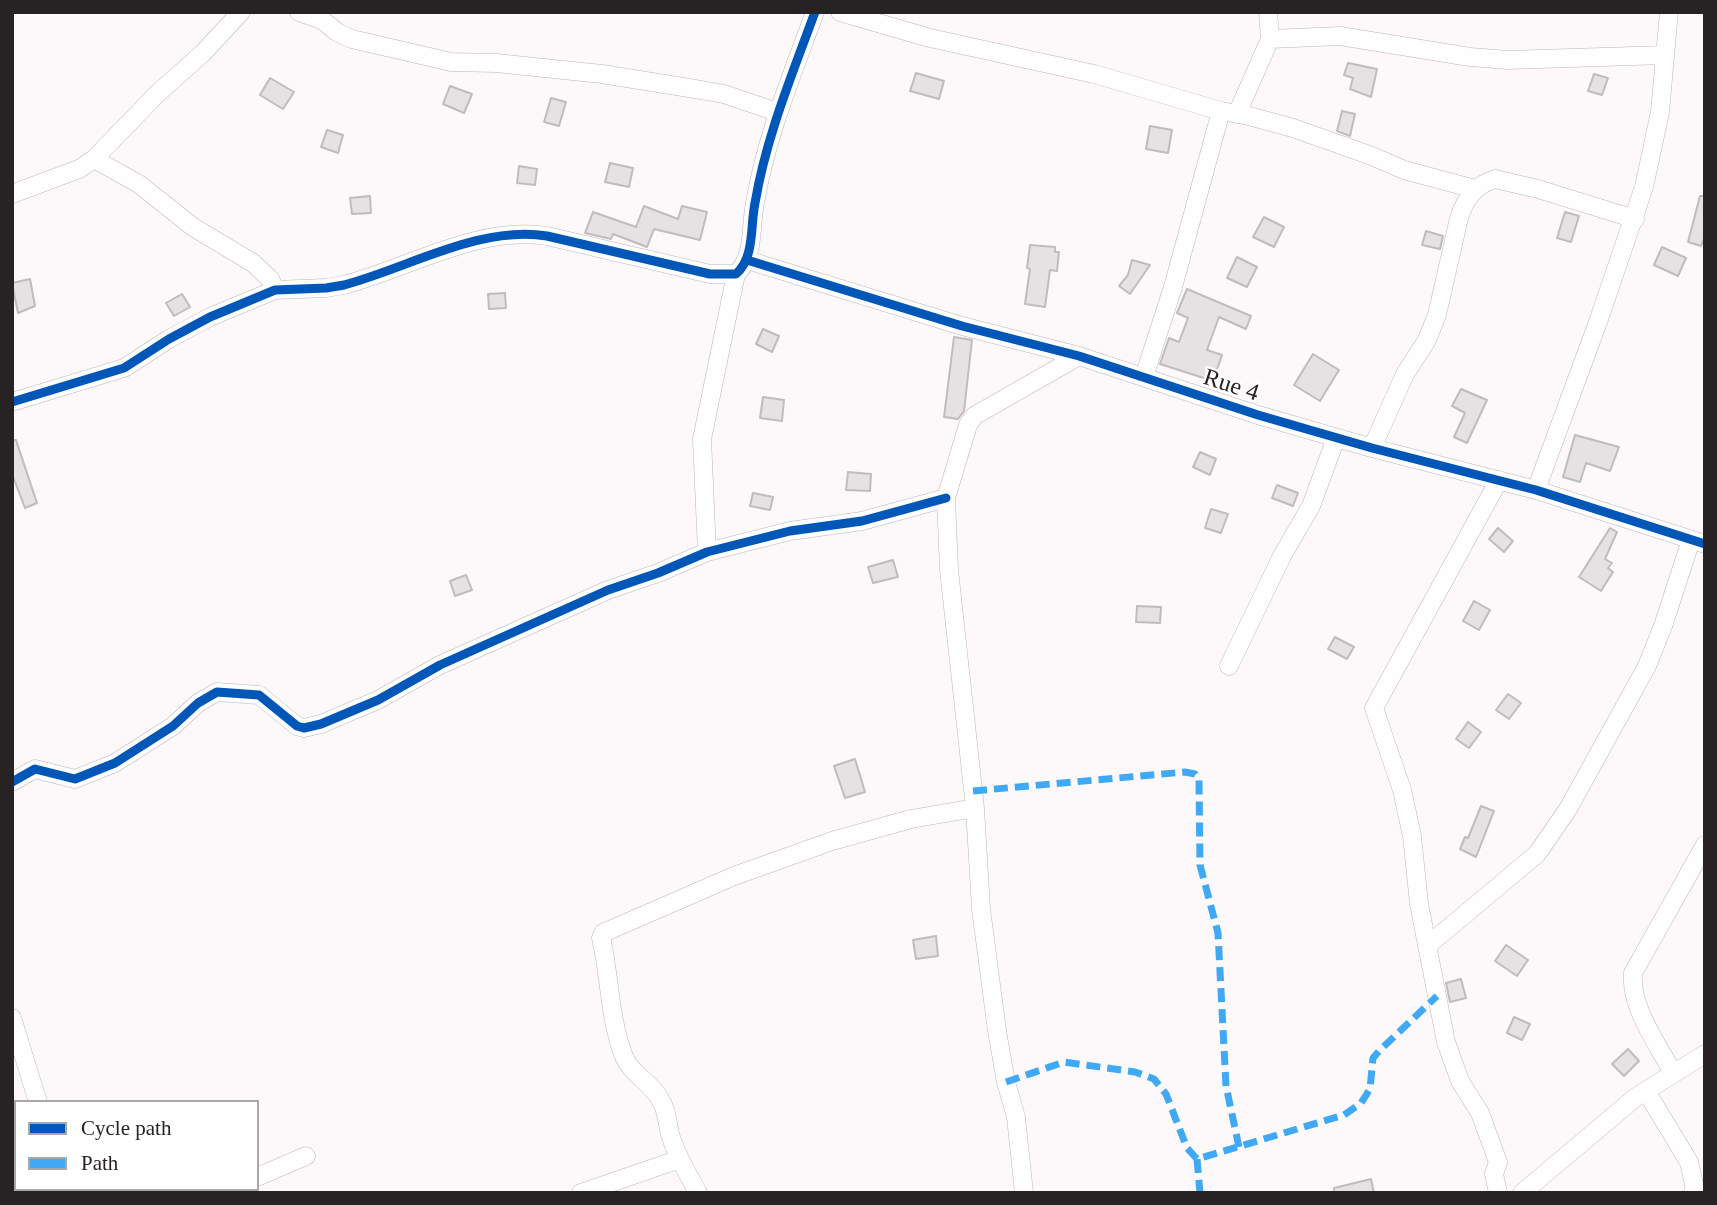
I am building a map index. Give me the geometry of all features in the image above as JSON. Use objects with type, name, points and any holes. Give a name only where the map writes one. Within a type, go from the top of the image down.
[{"type":"street","points":[[12,194],[79,169],[94,159],[157,94],[203,53],[240,12]]},
{"type":"street","points":[[299,12],[322,20],[337,32],[352,39],[451,62],[602,74],[724,94],[777,112]]},
{"type":"street","points":[[707,552],[702,439],[736,274],[747,260],[754,204],[777,112],[815,12]]},
{"type":"street","points":[[840,12],[930,38],[1136,85],[1229,113],[1293,128],[1404,170],[1475,189]]},
{"type":"street","points":[[1144,377],[1229,113],[1270,38],[1268,12]]},
{"type":"street","points":[[1536,490],[1635,219],[1644,187],[1660,112],[1669,12]]},
{"type":"street","points":[[1270,38],[1340,36],[1470,57],[1508,60],[1665,55]]},
{"type":"street","points":[[94,159],[139,184],[193,227],[253,262],[270,279],[275,290]]},
{"type":"street","points":[[1372,448],[1395,395],[1427,340],[1437,315],[1459,218],[1463,205],[1475,189],[1495,179],[1538,189],[1635,219]]},
{"type":"street","points":[[12,402],[124,368],[210,317],[275,290],[344,285],[459,246],[505,235],[532,233],[710,274],[736,274]]},
{"type":"street","name":"Rue 4","points":[[747,260],[962,326],[1079,356],[1336,438],[1536,490],[1698,542]]},
{"type":"street","points":[[1024,1193],[1016,1117],[999,1044],[981,909],[975,808],[949,570],[946,498],[968,425],[974,416],[1079,356]]},
{"type":"street","points":[[1228,666],[1282,556],[1311,506],[1336,438]]},
{"type":"street","points":[[1498,1193],[1494,1174],[1498,1162],[1480,1113],[1460,1081],[1446,1042],[1419,904],[1412,836],[1402,790],[1374,708],[1499,480]]},
{"type":"street","points":[[12,782],[35,769],[75,779],[115,762],[173,726],[198,703],[217,692],[259,695],[297,726],[304,728],[321,724],[378,700],[440,665],[608,590],[707,552],[790,531],[862,521],[946,498]]},
{"type":"street","points":[[1427,946],[1537,854],[1568,809],[1647,666],[1698,542]]},
{"type":"street","points":[[698,1193],[680,1159],[671,1135],[667,1111],[659,1095],[632,1070],[622,1053],[609,1003],[601,938],[603,933],[734,876],[832,841],[911,819],[975,808]]},
{"type":"street","points":[[1673,1073],[1641,1012],[1632,986],[1633,972],[1705,845]]},
{"type":"street","points":[[12,1018],[37,1100]]},
{"type":"street","points":[[1522,1193],[1605,1121],[1646,1091],[1705,1054]]},
{"type":"street","points":[[1646,1091],[1689,1162],[1695,1189],[1693,1193]]},
{"type":"street","points":[[259,1176],[306,1156]]},
{"type":"street","points":[[581,1193],[680,1159]]},
{"type":"building","points":[[1348,63],[1377,69],[1371,97],[1350,89],[1353,78],[1344,75]]},
{"type":"building","points":[[916,73],[944,81],[939,99],[910,91]]},
{"type":"building","points":[[1594,74],[1608,78],[1602,95],[1588,91]]},
{"type":"building","points":[[270,78],[294,92],[283,109],[260,95]]},
{"type":"building","points":[[450,86],[472,94],[464,113],[443,104]]},
{"type":"building","points":[[551,98],[566,102],[559,126],[544,122]]},
{"type":"building","points":[[1342,111],[1355,114],[1350,136],[1337,131]]},
{"type":"building","points":[[1150,126],[1172,130],[1168,153],[1146,149]]},
{"type":"building","points":[[327,130],[343,135],[338,153],[321,147]]},
{"type":"building","points":[[610,163],[633,168],[629,187],[605,182]]},
{"type":"building","points":[[519,166],[537,169],[535,185],[517,183]]},
{"type":"building","points":[[370,196],[371,213],[352,214],[350,198]]},
{"type":"building","points":[[1700,196],[1705,196],[1705,236],[1701,246],[1688,242]]},
{"type":"building","points":[[644,206],[678,219],[682,206],[707,212],[700,240],[654,229],[647,247],[613,234],[611,239],[585,233],[593,212],[636,227]]},
{"type":"building","points":[[1565,212],[1579,216],[1571,242],[1557,238]]},
{"type":"building","points":[[1264,217],[1284,227],[1274,247],[1253,237]]},
{"type":"building","points":[[1426,231],[1443,236],[1440,249],[1422,245]]},
{"type":"building","points":[[1030,245],[1055,247],[1055,252],[1059,252],[1057,271],[1050,270],[1045,307],[1025,304]]},
{"type":"building","points":[[1662,247],[1686,258],[1678,276],[1654,265]]},
{"type":"building","points":[[1237,257],[1257,267],[1247,287],[1227,278]]},
{"type":"building","points":[[1132,260],[1150,265],[1130,294],[1119,286],[1128,275]]},
{"type":"building","points":[[30,279],[35,306],[18,313],[12,283]]},
{"type":"building","points":[[1187,289],[1251,316],[1246,329],[1219,317],[1207,350],[1222,355],[1213,381],[1160,364],[1169,338],[1179,342],[1188,318],[1177,313]]},
{"type":"building","points":[[505,293],[506,308],[489,309],[488,294]]},
{"type":"building","points":[[182,294],[190,307],[174,316],[166,303]]},
{"type":"building","points":[[763,329],[779,336],[772,352],[756,344]]},
{"type":"building","points":[[954,337],[972,340],[964,411],[958,419],[944,417]]},
{"type":"building","points":[[1313,354],[1339,370],[1320,401],[1294,385]]},
{"type":"building","points":[[1461,389],[1487,400],[1467,443],[1454,437],[1465,413],[1452,406]]},
{"type":"building","points":[[763,397],[784,400],[782,421],[760,418]]},
{"type":"building","points":[[1575,435],[1619,447],[1610,471],[1586,463],[1580,482],[1563,477]]},
{"type":"building","points":[[12,440],[16,440],[37,503],[25,508],[12,474]]},
{"type":"building","points":[[1200,452],[1216,459],[1210,475],[1193,467]]},
{"type":"building","points":[[848,472],[871,474],[870,491],[846,490]]},
{"type":"building","points":[[1277,485],[1298,493],[1293,506],[1272,498]]},
{"type":"building","points":[[753,493],[773,497],[770,510],[750,506]]},
{"type":"building","points":[[1211,509],[1228,514],[1221,533],[1205,528]]},
{"type":"building","points":[[1498,528],[1513,541],[1504,552],[1489,539]]},
{"type":"building","points":[[1610,528],[1617,532],[1605,559],[1612,563],[1608,568],[1613,572],[1601,591],[1579,577]]},
{"type":"building","points":[[893,560],[898,577],[873,583],[868,567]]},
{"type":"building","points":[[466,575],[472,590],[455,596],[450,581]]},
{"type":"building","points":[[1474,601],[1490,610],[1479,630],[1463,621]]},
{"type":"building","points":[[1137,606],[1161,607],[1160,623],[1136,622]]},
{"type":"building","points":[[1335,637],[1354,647],[1347,659],[1328,649]]},
{"type":"building","points":[[1508,694],[1521,703],[1509,719],[1496,710]]},
{"type":"building","points":[[1468,722],[1481,732],[1469,748],[1456,739]]},
{"type":"building","points":[[855,759],[865,792],[845,798],[834,766]]},
{"type":"building","points":[[1481,806],[1494,811],[1476,857],[1460,849],[1465,837],[1468,838]]},
{"type":"building","points":[[936,936],[938,956],[916,959],[913,940]]},
{"type":"building","points":[[1506,945],[1528,960],[1517,976],[1495,961]]},
{"type":"building","points":[[1461,979],[1466,998],[1450,1002],[1446,983]]},
{"type":"building","points":[[1514,1017],[1530,1024],[1522,1040],[1507,1033]]},
{"type":"building","points":[[1628,1049],[1639,1061],[1624,1076],[1612,1064]]},
{"type":"building","points":[[1371,1179],[1374,1193],[1334,1193],[1334,1188]]},
{"type":"marked path","points":[[973,791],[1185,772],[1195,774],[1199,779],[1200,865],[1218,933],[1226,1086],[1239,1147]]},
{"type":"marked path","points":[[1006,1082],[1064,1062],[1135,1072],[1154,1079],[1166,1094],[1187,1148],[1197,1159],[1344,1115],[1361,1103],[1370,1089],[1373,1058],[1437,996]]},
{"type":"marked path","points":[[1197,1159],[1200,1193]]},
{"type":"cycle path","points":[[12,402],[124,368],[210,317],[275,290],[344,285],[444,250],[496,237],[522,234],[547,236],[710,274],[736,274],[749,250],[760,178],[773,130],[815,12]]},
{"type":"cycle path","points":[[747,260],[962,326],[1079,356],[1258,415],[1372,448],[1536,490],[1705,544]]},
{"type":"cycle path","points":[[12,782],[35,769],[75,779],[115,763],[173,726],[198,703],[217,692],[259,695],[297,726],[304,728],[321,724],[378,700],[440,665],[608,590],[707,552],[790,531],[862,521],[946,498]]}]
